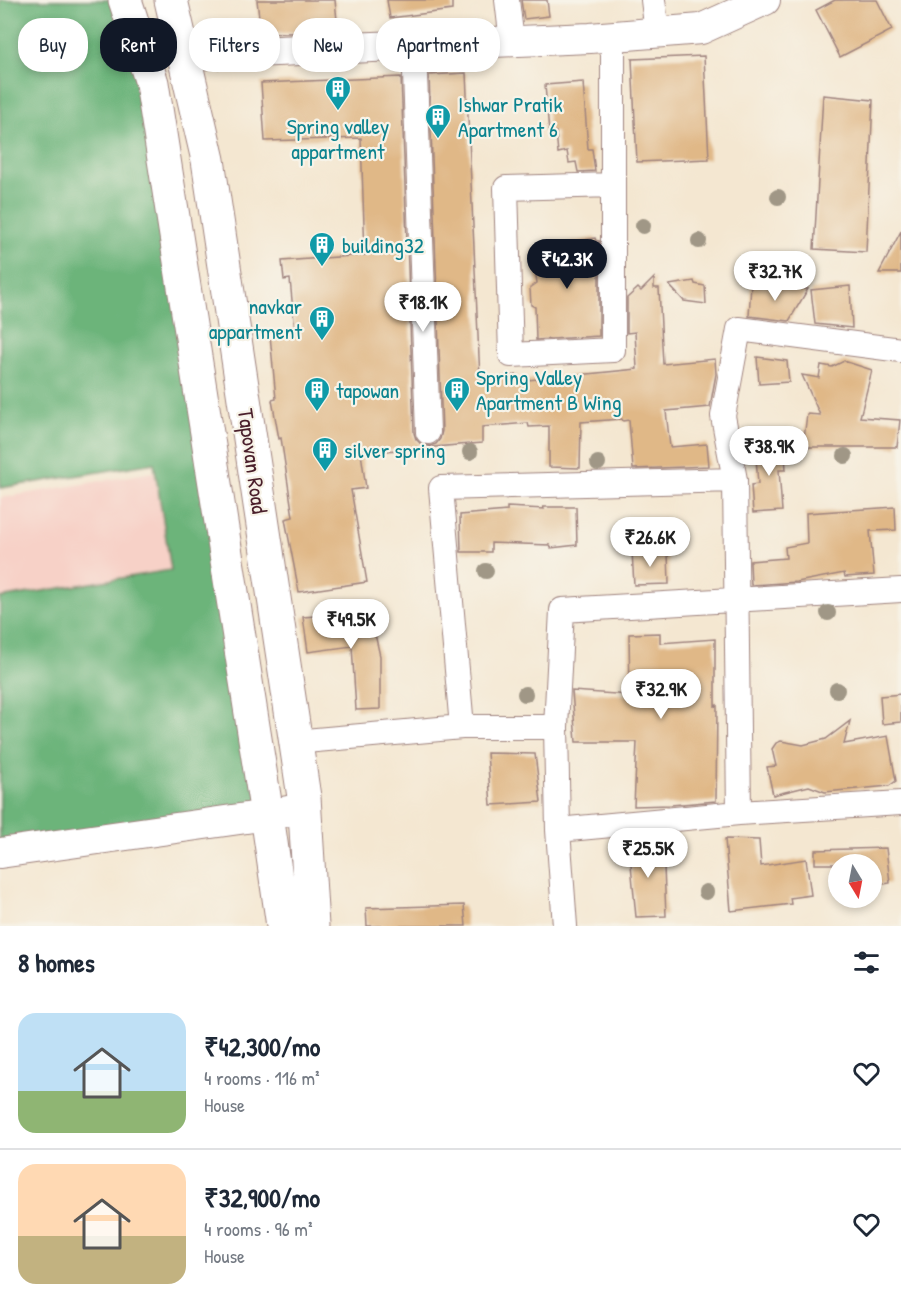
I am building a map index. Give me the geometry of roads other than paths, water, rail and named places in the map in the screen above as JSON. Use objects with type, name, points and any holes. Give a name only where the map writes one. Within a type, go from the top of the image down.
[{"type":"main road","points":[[126,0],[152,83],[283,926]]},
{"type":"main road","name":"Tapovan Road","points":[[171,0],[208,160],[304,808],[312,926]]},
{"type":"street","points":[[507,0],[512,42]]},
{"type":"street","points":[[653,0],[657,33]]},
{"type":"street","points":[[500,42],[613,37],[701,29],[765,0]]},
{"type":"street","points":[[613,37],[613,186],[613,350],[511,355],[506,188],[613,186]]},
{"type":"street","points":[[183,55],[376,47]]},
{"type":"street","points":[[415,72],[428,432]]},
{"type":"street","points":[[739,813],[735,480],[723,416],[739,329],[901,350]]},
{"type":"street","points":[[462,727],[441,488],[735,480]]},
{"type":"street","points":[[565,926],[558,830],[556,727],[562,610],[901,590]]},
{"type":"street","points":[[294,742],[462,727],[556,727]]},
{"type":"street","points":[[558,830],[739,813],[901,803]]},
{"type":"street","points":[[0,853],[304,808]]},
{"type":"place","name":"Spring valley appartment","points":[[338,112]]},
{"type":"place","name":"Ishwar Pratik Apartment 6","points":[[438,140]]},
{"type":"place","name":"building32","points":[[322,268]]},
{"type":"place","name":"navkar appartment","points":[[322,342]]},
{"type":"place","name":"tapowan","points":[[317,413]]},
{"type":"place","name":"Spring Valley Apartment B Wing","points":[[457,413]]},
{"type":"place","name":"silver spring","points":[[325,473]]}]
